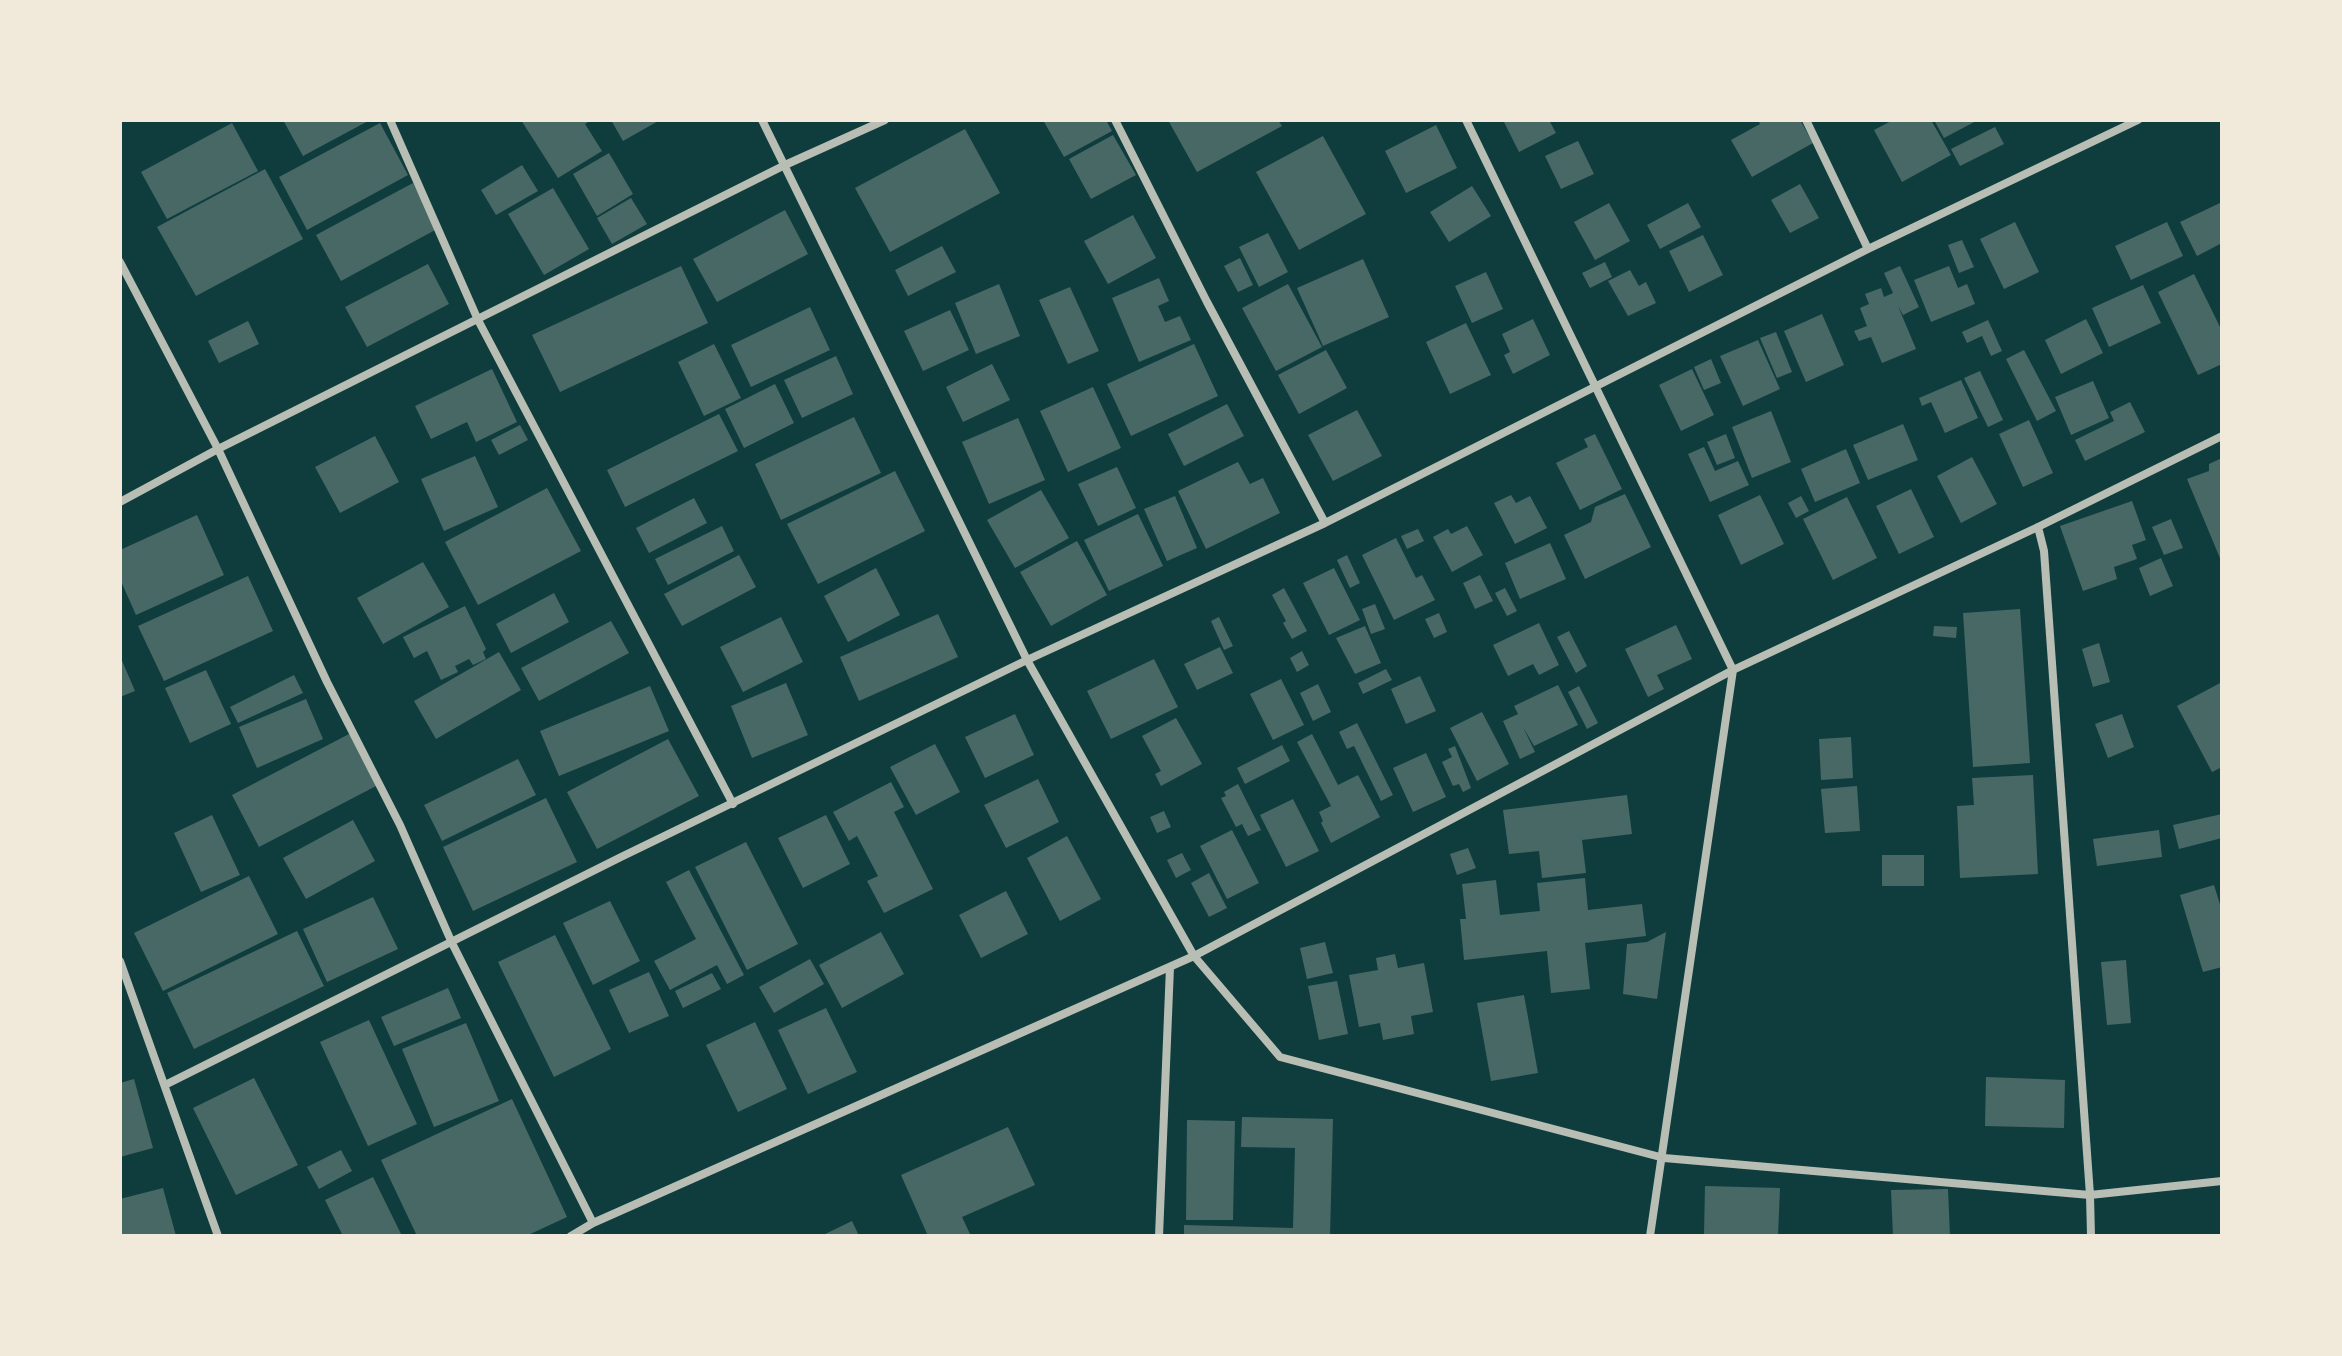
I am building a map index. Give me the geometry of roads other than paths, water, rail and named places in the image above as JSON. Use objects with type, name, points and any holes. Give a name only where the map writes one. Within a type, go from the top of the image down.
[{"type":"street","points":[[390,120],[478,320],[733,804]]},
{"type":"street","points":[[762,120],[1027,660],[1194,956],[1280,1057],[1664,1158],[2090,1195],[2222,1181]]},
{"type":"street","points":[[120,502],[218,449],[785,165],[885,120]]},
{"type":"street","points":[[1115,120],[1207,302],[1325,523]]},
{"type":"street","points":[[1466,120],[1733,670],[1664,1158],[1650,1236]]},
{"type":"street","points":[[1806,120],[1868,249]]},
{"type":"street","points":[[165,1085],[621,857],[1027,660],[1325,523],[1868,249],[2138,120]]},
{"type":"street","points":[[120,262],[218,449],[327,682],[400,825],[452,943],[593,1223]]},
{"type":"street","points":[[571,1236],[593,1223],[1194,956],[1733,670],[2038,527],[2222,436]]},
{"type":"street","points":[[2038,527],[2044,551],[2091,1236]]},
{"type":"street","points":[[120,961],[125,983],[218,1236]]},
{"type":"street","points":[[1159,1236],[1170,967]]}]
